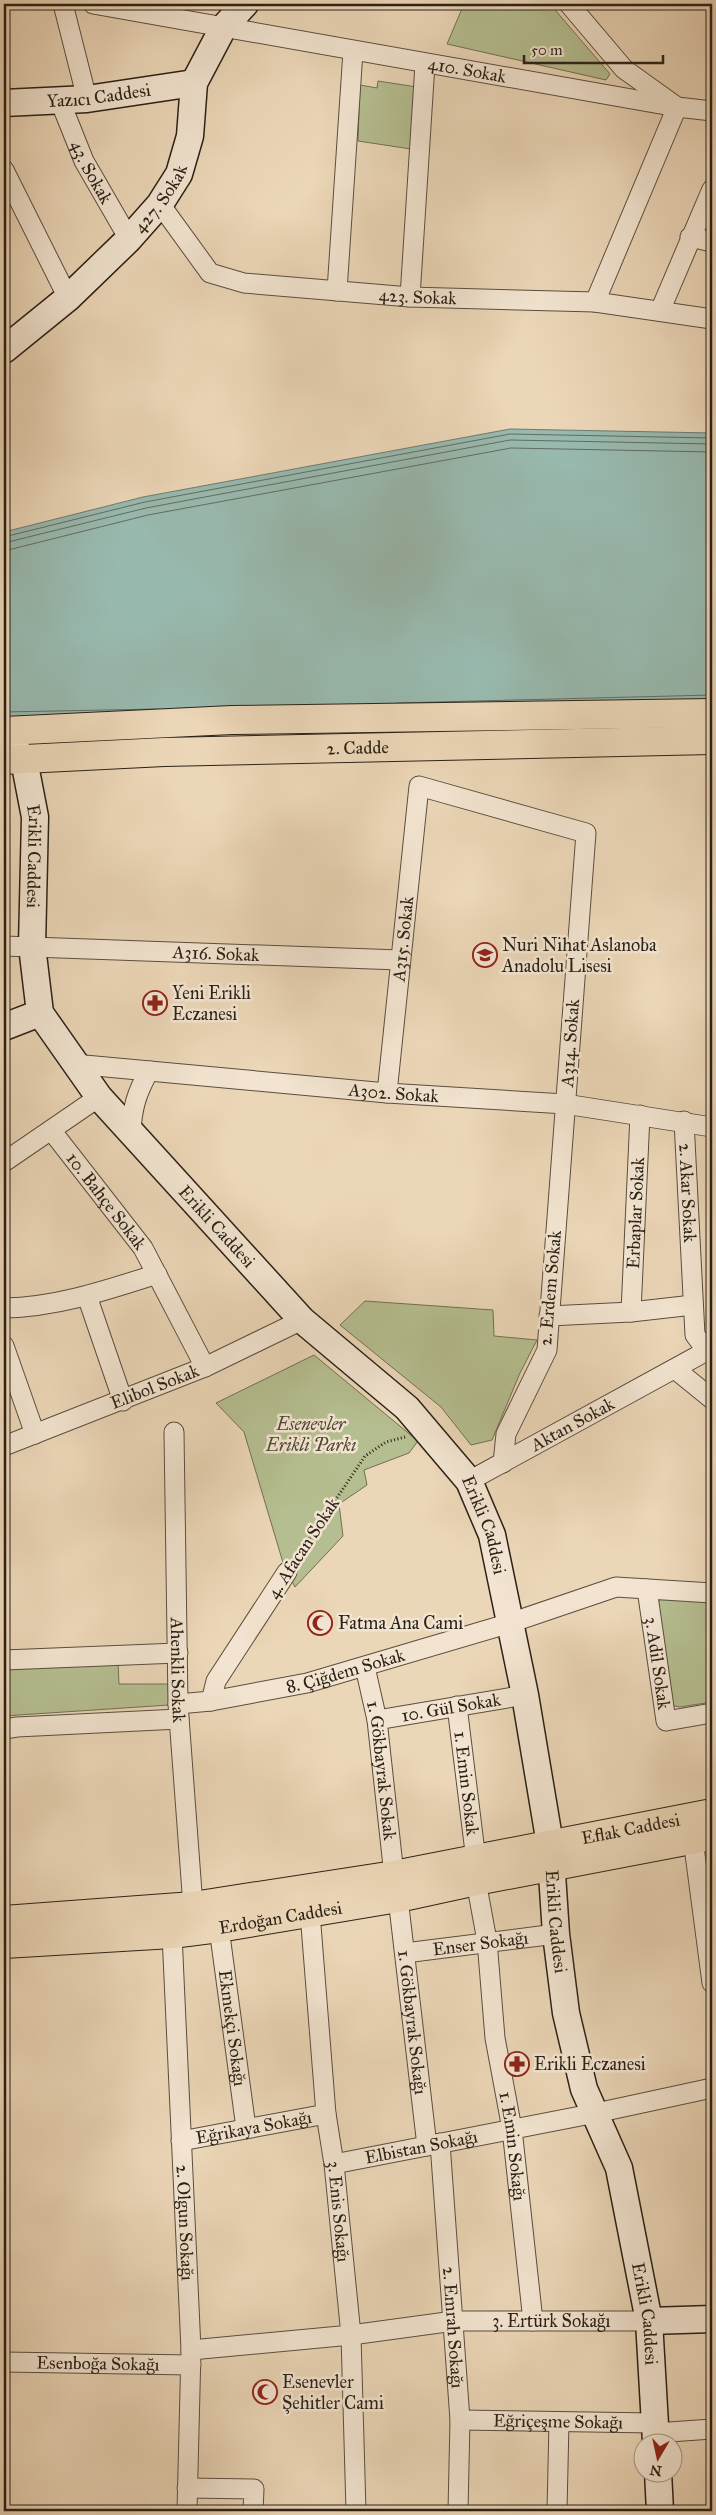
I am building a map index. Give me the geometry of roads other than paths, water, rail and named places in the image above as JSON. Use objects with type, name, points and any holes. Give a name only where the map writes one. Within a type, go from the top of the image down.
[{"type":"main road","name":"427. Sokak","points":[[4,350],[68,298],[129,239],[160,204],[179,174],[190,136],[194,84],[223,28],[243,5]]},
{"type":"main road","name":"Yazıcı Caddesi","points":[[4,103],[86,99],[194,84]]},
{"type":"main road","name":"2. Cadde","points":[[4,732],[232,720],[712,713]]},
{"type":"main road","points":[[4,732],[14,760]]},
{"type":"main road","name":"2. Cadde","points":[[14,760],[164,752],[666,739],[712,740]]},
{"type":"main road","name":"Erikli Caddesi","points":[[14,760],[34,817],[32,946],[40,1013],[99,1097],[302,1320],[407,1408],[469,1481],[492,1535],[525,1695],[551,1856],[556,1934],[566,2013],[576,2062],[584,2089],[620,2168],[649,2321],[655,2432]]},
{"type":"main road","points":[[4,1027],[40,1013]]},
{"type":"main road","name":"Eflak Caddesi","points":[[551,1856],[712,1812]]},
{"type":"main road","name":"Eflak Caddesi","points":[[551,1856],[703,1838]]},
{"type":"main road","name":"Erdoğan Caddesi","points":[[4,1944],[172,1934],[219,1928],[310,1913],[396,1887],[551,1856]]},
{"type":"main road","name":"Erdoğan Caddesi","points":[[4,1920],[193,1906],[396,1887]]},
{"type":"main road","points":[[649,2321],[712,2319]]},
{"type":"main road","points":[[659,2482],[660,2511]]},
{"type":"street","points":[[63,4],[86,99]]},
{"type":"street","name":"410. Sokak","points":[[93,4],[425,64],[677,107],[712,110]]},
{"type":"street","points":[[569,4],[624,69],[677,107],[595,302]]},
{"type":"street","points":[[337,291],[353,51]]},
{"type":"street","points":[[410,297],[425,64]]},
{"type":"street","name":"43. Sokak","points":[[60,100],[84,161],[129,239]]},
{"type":"street","points":[[4,170],[68,298]]},
{"type":"street","points":[[660,311],[712,189]]},
{"type":"street","name":"423. Sokak","points":[[160,204],[210,272],[244,283],[410,297],[595,302],[712,319]]},
{"type":"street","points":[[690,237],[712,242]]},
{"type":"street","name":"A314. Sokak","points":[[419,786],[586,833],[565,1104]]},
{"type":"street","name":"A315. Sokak","points":[[387,1093],[419,786]]},
{"type":"street","name":"A316. Sokak","points":[[4,946],[400,960]]},
{"type":"street","name":"A302. Sokak","points":[[74,1064],[387,1093],[565,1104],[684,1121],[712,1127]]},
{"type":"street","points":[[131,1132],[132,1110],[138,1091],[149,1071]]},
{"type":"street","points":[[4,1162],[99,1097]]},
{"type":"street","name":"2. Erdem Sokak","points":[[502,1463],[506,1434],[547,1350],[565,1104]]},
{"type":"street","name":"Erbaplar Sokak","points":[[631,1312],[640,1115]]},
{"type":"street","name":"2. Akar Sokak","points":[[684,1121],[695,1335],[710,1350]]},
{"type":"street","name":"10. Bahçe Sokak","points":[[51,1130],[143,1248],[205,1366]]},
{"type":"street","name":"10. Bahçe Sokak","points":[[4,1308],[56,1303],[87,1296],[157,1274]]},
{"type":"street","points":[[87,1296],[122,1401]]},
{"type":"street","points":[[549,1316],[631,1312],[694,1305]]},
{"type":"street","name":"Elibol Sokak","points":[[4,1446],[122,1401],[205,1366],[302,1320]]},
{"type":"street","points":[[4,1346],[35,1434]]},
{"type":"street","name":"Aktan Sokak","points":[[469,1481],[710,1350]]},
{"type":"street","points":[[676,1369],[712,1399]]},
{"type":"street","name":"Ahenkli Sokak","points":[[174,1432],[178,1712],[193,1906]]},
{"type":"street","name":"4. Afacan Sokak","points":[[211,1701],[216,1681],[287,1572]]},
{"type":"street","name":"3. Adil Sokak","points":[[510,1623],[616,1587],[712,1593]]},
{"type":"street","name":"3. Adil Sokak","points":[[647,1589],[666,1721],[712,1714]]},
{"type":"street","name":"8. Çiğdem Sokak","points":[[4,1729],[178,1712],[211,1701],[306,1683],[365,1668],[510,1623]]},
{"type":"street","points":[[4,1660],[178,1653]]},
{"type":"street","name":"1. Gökbayrak Sokak","points":[[365,1668],[377,1720],[396,1887]]},
{"type":"street","name":"10. Gül Sokak","points":[[377,1720],[525,1695]]},
{"type":"street","name":"1. Emin Sokak","points":[[457,1706],[476,1870]]},
{"type":"street","points":[[703,1838],[712,1982]]},
{"type":"street","name":"1. Emin Sokağı","points":[[476,1870],[487,1941],[495,2038],[512,2129],[533,2322]]},
{"type":"street","name":"1. Gökbayrak Sokağı","points":[[396,1887],[433,2145]]},
{"type":"street","name":"3. Enis Sokağı","points":[[310,1913],[326,2114],[334,2164],[351,2335],[356,2511]]},
{"type":"street","name":"Ekmekçi Sokağı","points":[[219,1928],[246,2128]]},
{"type":"street","name":"2. Olgun Sokağı","points":[[172,1934],[191,2358],[187,2511]]},
{"type":"street","name":"Enser Sokağı","points":[[405,1953],[487,1941],[556,1934]]},
{"type":"street","name":"Elbistan Sokağı","points":[[334,2164],[596,2113],[712,2088]]},
{"type":"street","name":"Eğrikaya Sokağı","points":[[181,2141],[326,2114]]},
{"type":"street","name":"2. Emrah Sokağı","points":[[433,2145],[454,2321],[460,2420],[458,2511]]},
{"type":"street","name":"3. Ertürk Sokağı","points":[[351,2335],[454,2321],[649,2321]]},
{"type":"street","name":"Esenboğa Sokağı","points":[[4,2362],[191,2358],[351,2335]]},
{"type":"street","name":"Eğriçeşme Sokağı","points":[[460,2420],[559,2422],[646,2432]]},
{"type":"street","points":[[557,2511],[559,2422]]},
{"type":"street","name":"Eğriçeşme Sokağı","points":[[669,2432],[712,2429]]},
{"type":"street","points":[[188,2488],[254,2489],[253,2511]]},
{"type":"water","points":[[510,429],[712,433],[712,713],[4,731],[4,532],[143,497]]},
{"type":"place","name":"Nuri Nihat Aslanoba Anadolu Lisesi","points":[[485,955]]},
{"type":"place","name":"Yeni Erikli Eczanesi","points":[[155,1003]]},
{"type":"place","name":"Fatma Ana Cami","points":[[320,1623]]},
{"type":"place","name":"Erikli Eczanesi","points":[[517,2064]]},
{"type":"place","name":"Esenevler Şehitler Cami","points":[[265,2392]]},
{"type":"park label","name":"Esenevler Erikli Parkı","points":[[311,1434]]}]
